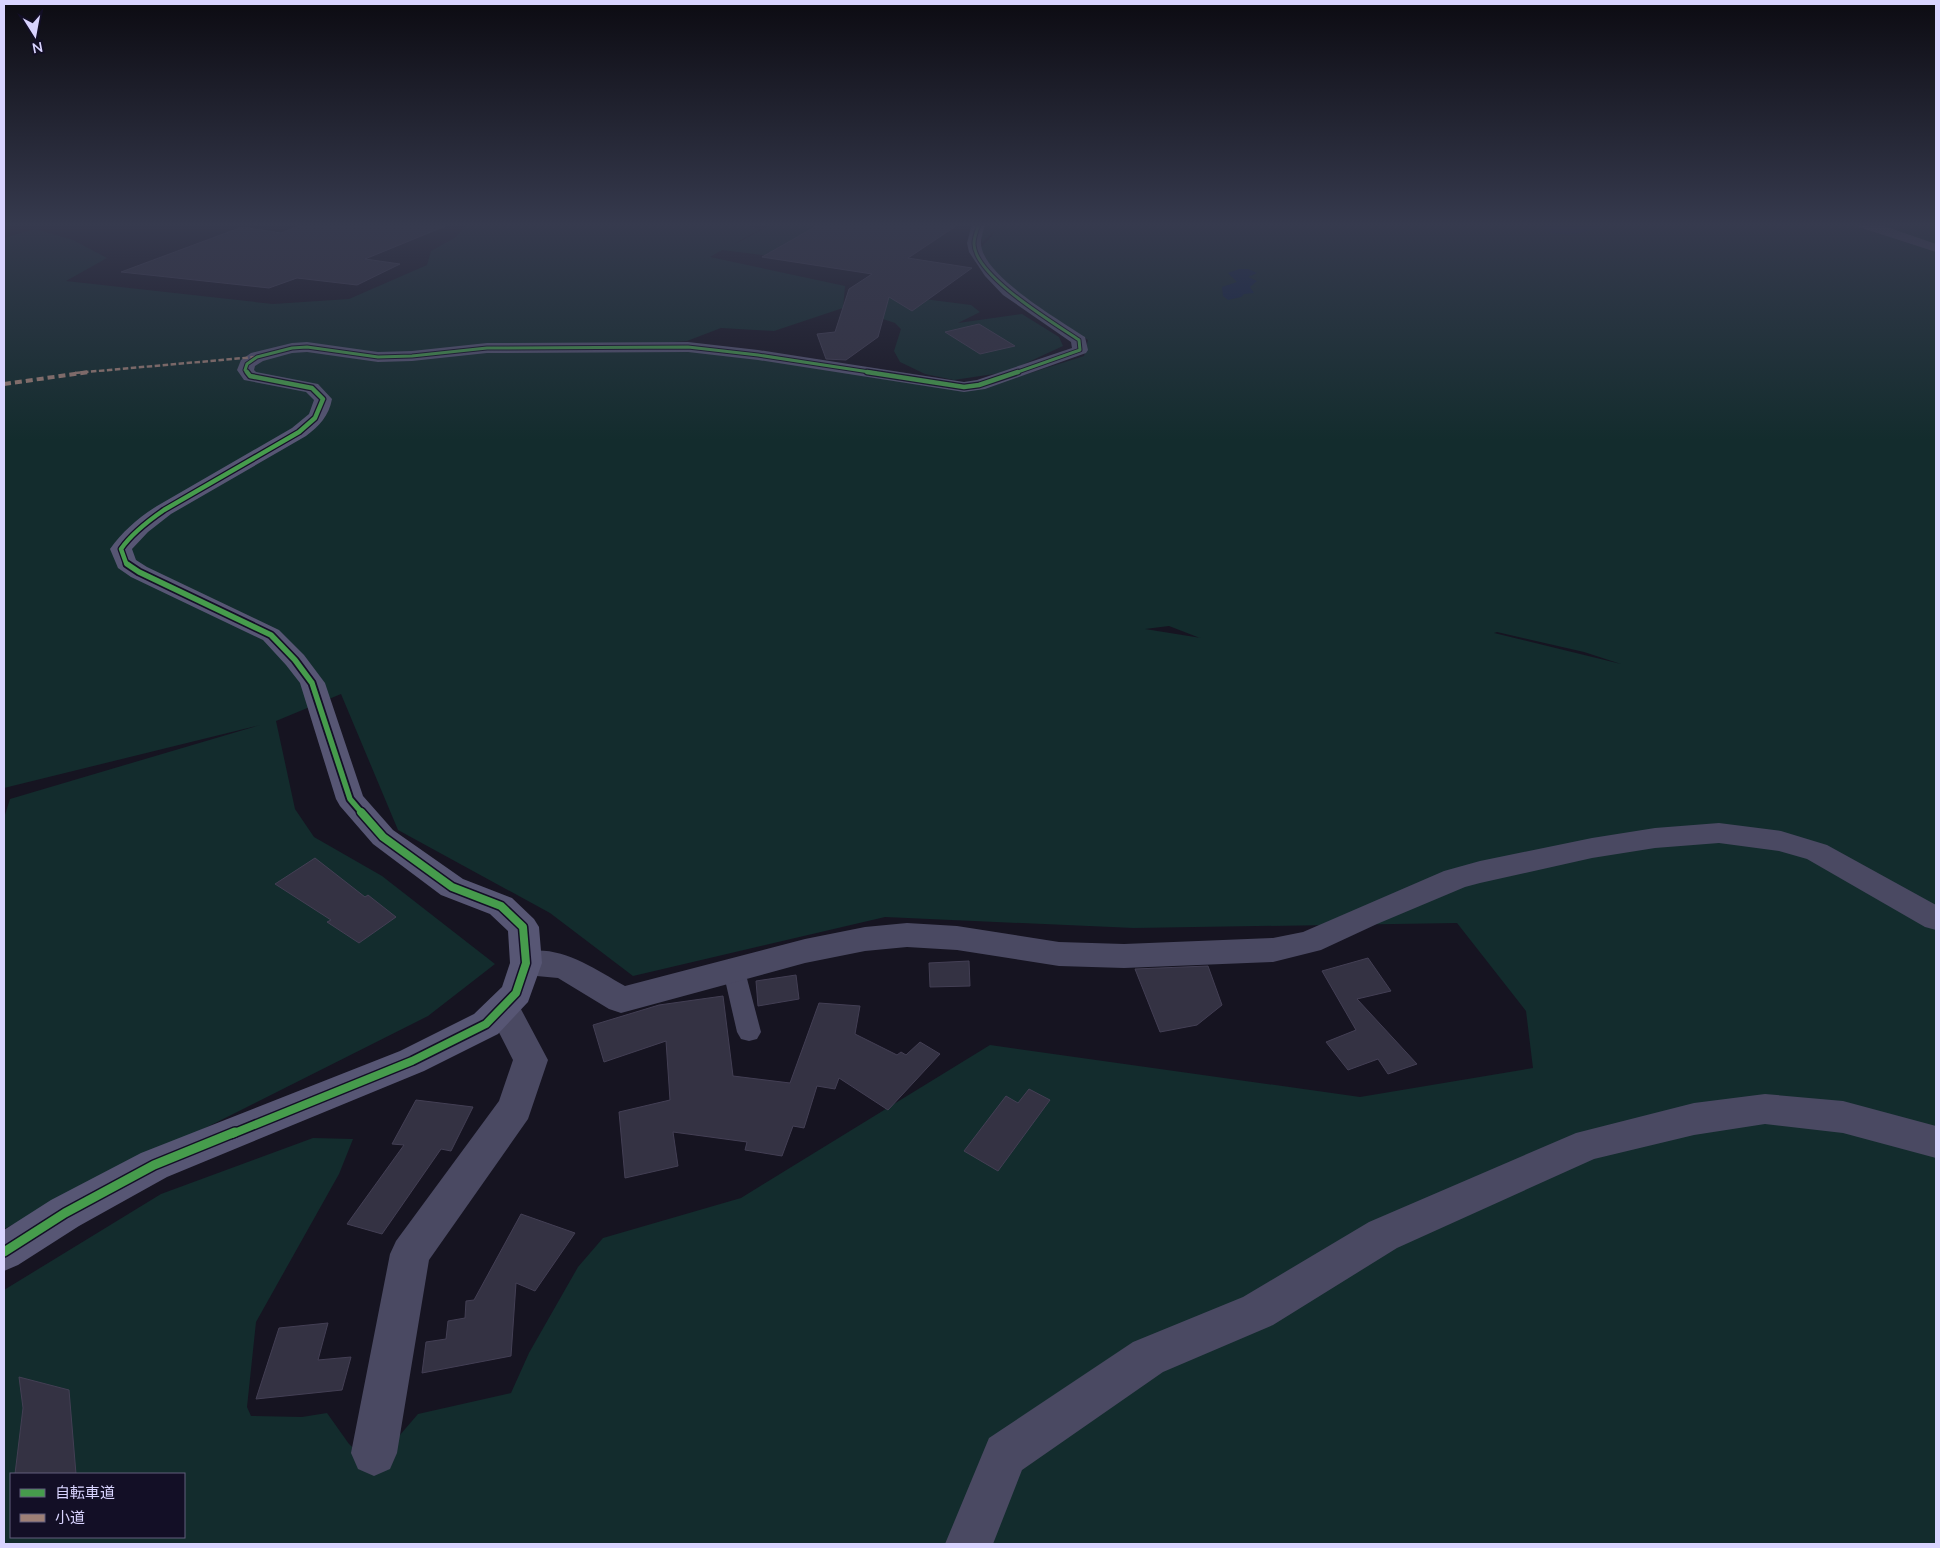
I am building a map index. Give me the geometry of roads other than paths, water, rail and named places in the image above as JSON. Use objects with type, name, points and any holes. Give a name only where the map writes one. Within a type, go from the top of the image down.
[{"type":"street","points":[[4,1252],[65,1214],[154,1165],[412,1061],[486,1024],[516,993],[526,963],[523,927],[501,906],[452,886],[437,876],[382,837],[350,799],[312,683],[295,660],[271,635],[139,572],[126,562],[121,549],[126,541],[164,510],[313,423],[322,410],[323,399],[312,388],[250,376],[245,370],[247,364],[257,357],[276,351],[307,347],[378,357],[520,347],[688,347],[788,359],[964,387],[979,385],[1080,350],[1079,340],[1014,296]]},
{"type":"street","points":[[526,963],[564,966],[622,1000],[806,951],[865,939],[908,935],[957,938],[1059,954],[1124,956],[1273,950],[1310,942],[1455,879],[1480,872],[1592,848],[1654,838],[1719,833],[1781,841],[1818,852],[1936,919]]},
{"type":"street","points":[[374,1453],[410,1254],[515,1108],[531,1060],[503,1007]]},
{"type":"street","points":[[969,1544],[1005,1454],[1148,1357],[1258,1311],[1383,1235],[1526,1170],[1589,1144],[1694,1119],[1765,1109],[1843,1117],[1936,1142]]},
{"type":"lane","points":[[734,970],[749,1032]]},
{"type":"water","points":[[1223,296],[1242,296],[1241,297],[1228,300]]}]
